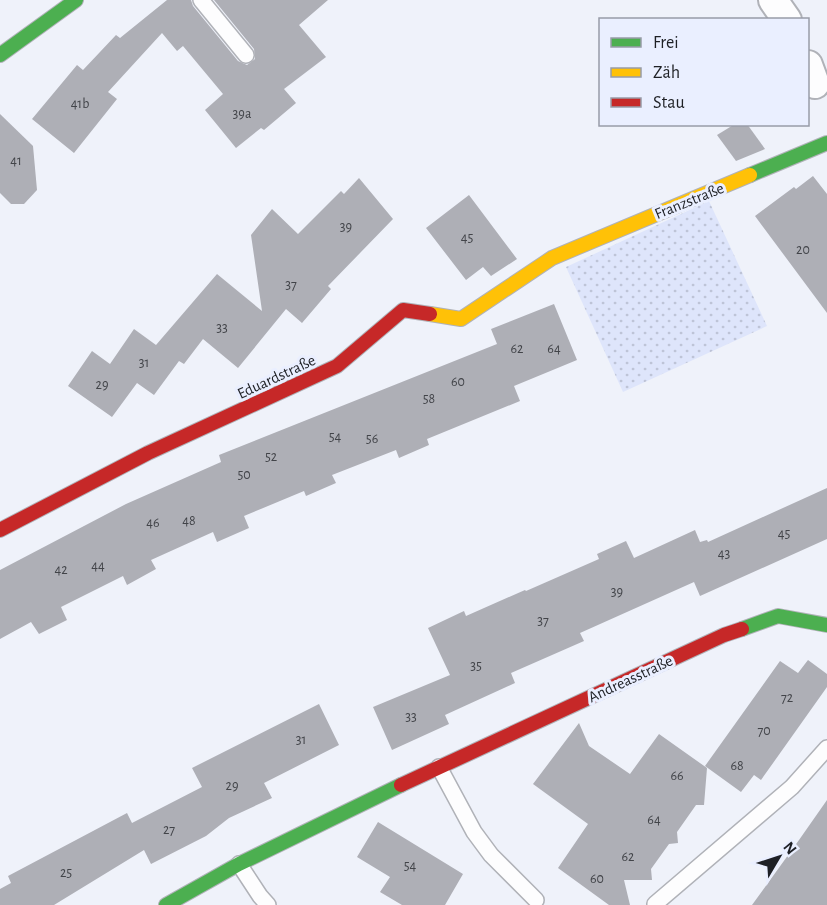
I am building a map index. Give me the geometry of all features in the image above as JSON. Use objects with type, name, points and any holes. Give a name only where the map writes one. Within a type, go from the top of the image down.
[{"type":"street","points":[[3,48],[76,0]]},
{"type":"street","points":[[773,0],[786,18]]},
{"type":"street","name":"Franzstraße","points":[[552,258],[827,143]]},
{"type":"street","name":"Eduardstraße","points":[[0,530],[148,453],[337,366],[403,310],[461,319],[552,258]]},
{"type":"street","name":"Andreasstraße","points":[[166,905],[238,864],[724,634],[778,616],[827,625]]},
{"type":"lane","points":[[201,0],[246,55]]},
{"type":"lane","points":[[655,904],[792,787],[827,748]]},
{"type":"lane","points":[[439,767],[474,832],[491,855],[537,900]]},
{"type":"lane","points":[[238,864],[268,905]]},
{"type":"shaded area","points":[[709,201],[767,326],[623,392],[566,267]]},
{"type":"building","points":[[167,0],[191,0],[193,6],[238,61],[247,65],[255,59],[254,49],[214,0],[328,0],[299,25],[326,57],[284,89],[296,103],[264,130],[261,128],[236,148],[205,110],[223,94],[183,46],[177,51],[162,33],[108,92],[117,99],[74,153],[32,119],[77,65],[83,70],[116,35],[120,38]]},
{"type":"building","points":[[0,114],[33,146],[37,190],[24,204],[11,204],[0,193]]},
{"type":"building","points":[[732,126],[748,126],[765,149],[736,161],[717,135]]},
{"type":"building","points":[[813,176],[827,194],[827,313],[755,216]]},
{"type":"building","points":[[359,178],[393,219],[328,286],[331,289],[302,323],[286,309],[238,368],[203,339],[184,364],[179,361],[154,395],[137,383],[112,417],[68,386],[92,351],[110,364],[134,329],[156,345],[217,274],[262,311],[251,235],[272,209],[298,234],[341,191],[344,194]]},
{"type":"building","points":[[469,195],[517,259],[491,276],[483,267],[466,280],[426,228]]},
{"type":"building","points":[[554,304],[577,360],[514,386],[520,401],[427,439],[429,445],[399,458],[396,450],[332,475],[336,483],[306,496],[304,491],[244,516],[249,528],[217,542],[213,532],[151,560],[156,569],[127,585],[123,576],[61,607],[67,620],[39,634],[31,622],[0,639],[0,570],[126,504],[221,462],[219,455],[497,344],[491,329]]},
{"type":"building","points":[[827,488],[827,539],[700,596],[694,582],[580,633],[584,641],[511,673],[515,683],[445,715],[449,724],[392,750],[373,707],[450,675],[428,628],[464,611],[466,616],[599,559],[597,554],[626,541],[634,558],[695,530],[700,542],[707,540],[708,542]]},
{"type":"building","points":[[808,660],[827,674],[827,687],[761,780],[754,775],[741,792],[705,766],[780,661],[798,673]]},
{"type":"building","points":[[319,704],[339,745],[264,783],[272,798],[229,818],[206,836],[151,864],[144,850],[54,905],[0,905],[0,889],[11,883],[8,876],[127,813],[132,823],[202,787],[192,768]]},
{"type":"building","points":[[579,723],[589,746],[630,774],[659,734],[707,768],[704,805],[696,805],[677,832],[678,843],[669,844],[651,869],[652,880],[624,880],[630,905],[609,905],[558,868],[588,824],[533,784]]},
{"type":"building","points":[[827,800],[827,905],[752,905],[799,840]]},
{"type":"building","points":[[378,822],[463,874],[445,905],[402,905],[380,892],[390,877],[357,857]]},
{"type":"traffic: fast","points":[[0,55],[76,0]]},
{"type":"traffic: fast","points":[[750,175],[827,143]]},
{"type":"traffic: fast","points":[[742,629],[778,616],[827,625]]},
{"type":"traffic: fast","points":[[166,905],[239,864],[401,785]]},
{"type":"traffic: slow","points":[[430,314],[461,319],[552,258],[750,175]]},
{"type":"traffic: jam","points":[[0,530],[148,453],[337,366],[403,310],[430,314]]},
{"type":"traffic: jam","points":[[401,785],[724,635],[742,629]]}]
